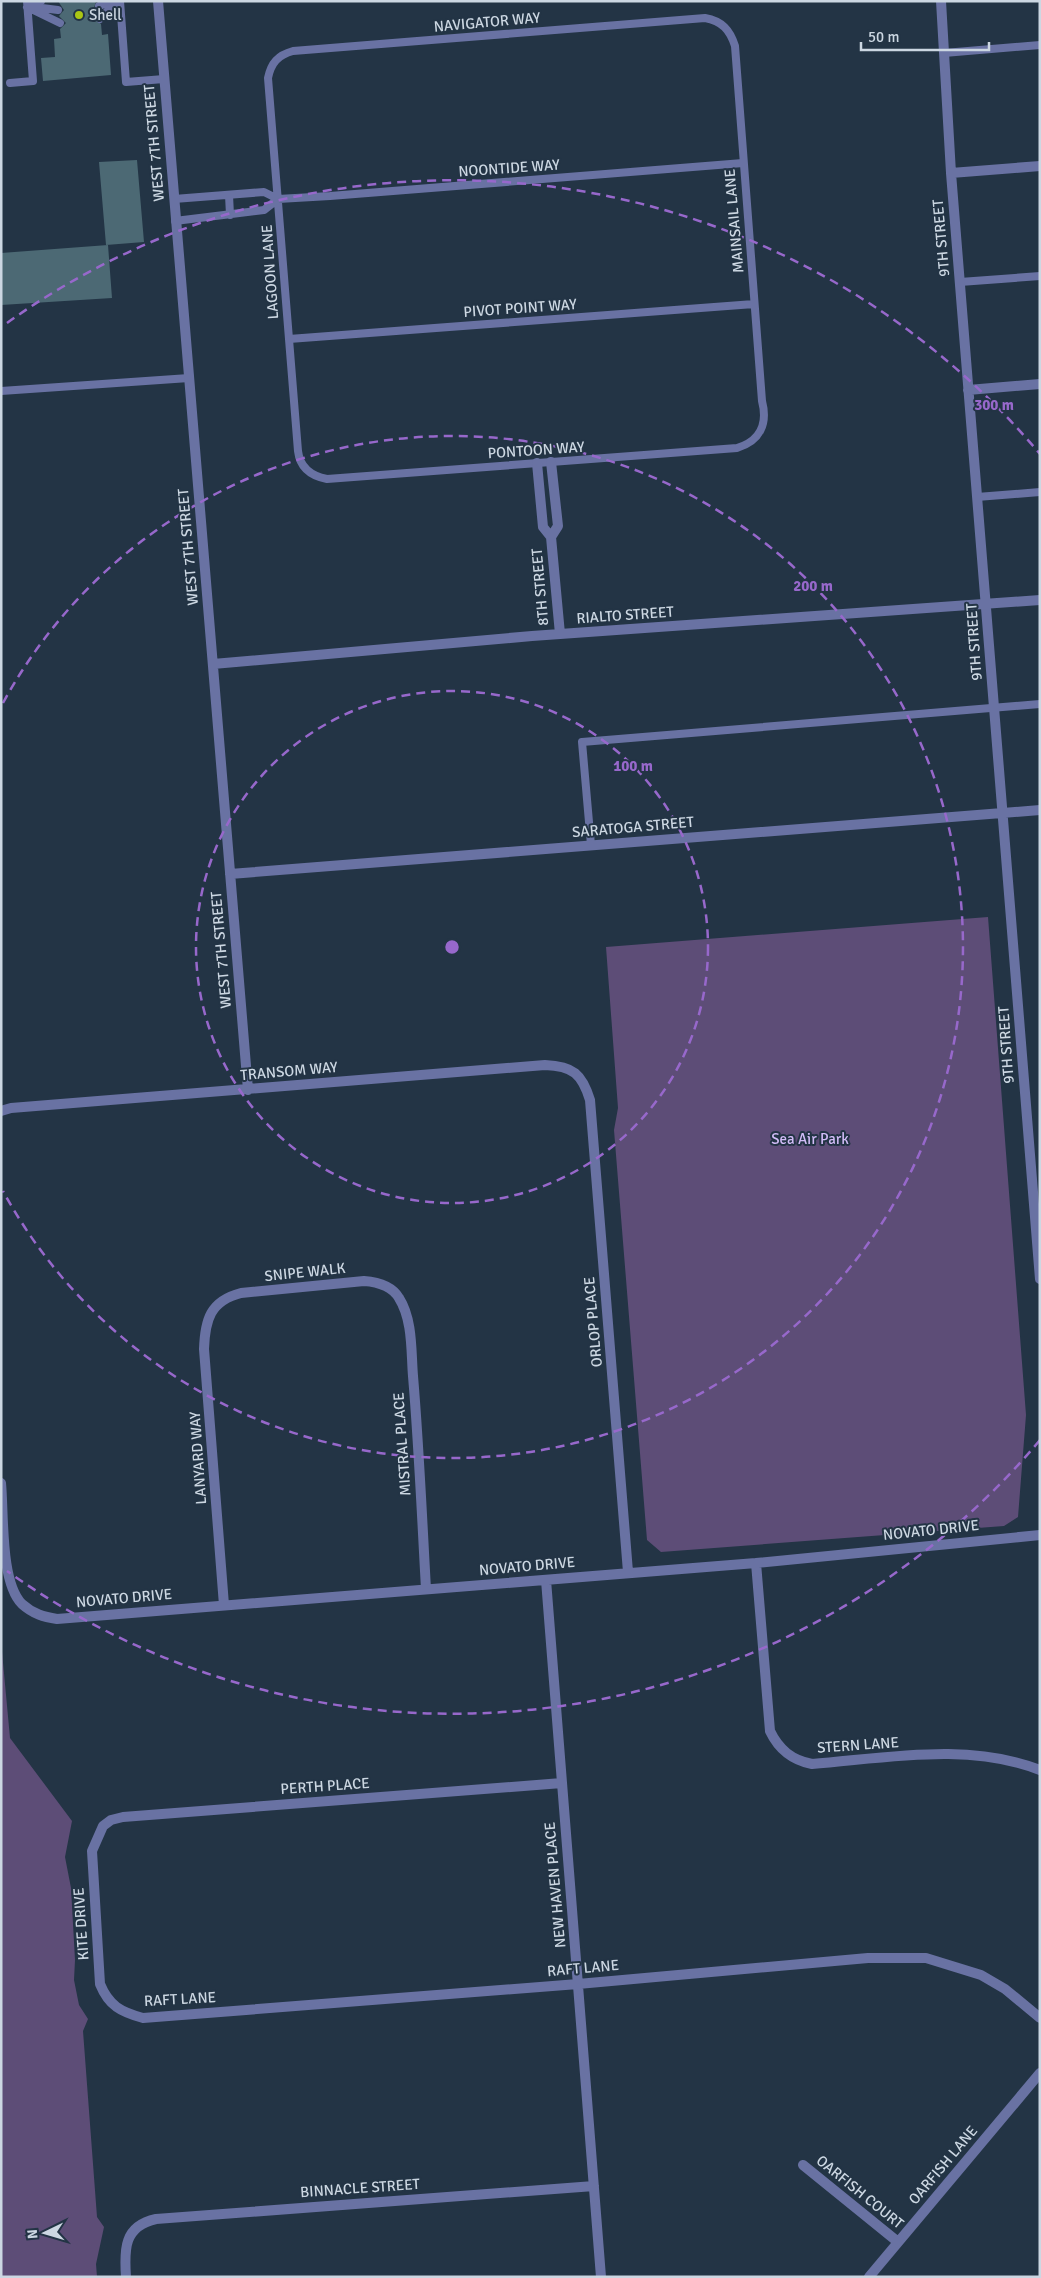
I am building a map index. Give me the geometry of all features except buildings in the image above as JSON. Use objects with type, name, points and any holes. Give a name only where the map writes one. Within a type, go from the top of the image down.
[{"type":"street","name":"WEST 7TH STREET","points":[[158,1],[248,1090]]},
{"type":"street","name":"9TH STREET","points":[[940,1],[976,497],[987,604],[1040,1279]]},
{"type":"street","points":[[951,172],[1040,166]]},
{"type":"street","points":[[968,390],[1040,384]]},
{"type":"street","name":"8TH STREET","points":[[551,537],[558,526],[552,462]]},
{"type":"street","name":"8TH STREET","points":[[537,463],[544,527],[551,537],[560,634]]},
{"type":"street","name":"RIALTO STREET","points":[[213,664],[560,634],[1040,600]]},
{"type":"street","name":"SARATOGA STREET","points":[[230,874],[1040,810]]},
{"type":"street","name":"TRANSOM WAY","points":[[1,1111],[11,1108],[545,1065],[562,1065],[577,1074]]},
{"type":"street","name":"ORLOP PLACE","points":[[577,1074],[586,1085],[590,1100],[628,1572]]},
{"type":"street","name":"SNIPE WALK","points":[[212,1310],[228,1296],[241,1293],[364,1280],[390,1288],[400,1300]]},
{"type":"street","name":"MISTRAL PLACE","points":[[400,1300],[405,1311],[410,1343],[426,1589]]},
{"type":"street","name":"LANYARD WAY","points":[[212,1310],[205,1330],[204,1349],[224,1605]]},
{"type":"street","name":"NOVATO DRIVE","points":[[1,1483],[8,1570],[14,1590],[21,1603],[40,1616],[57,1619],[756,1562],[1039,1532]]},
{"type":"street","name":"STERN LANE","points":[[756,1562],[770,1731],[775,1742],[790,1756],[799,1761],[812,1764],[959,1753],[992,1756],[1018,1762],[1040,1770]]},
{"type":"street","name":"NEW HAVEN PLACE","points":[[546,1580],[601,2277]]},
{"type":"street","name":"PERTH PLACE","points":[[97,1836],[103,1826],[111,1820],[123,1817],[562,1783]]},
{"type":"street","name":"KITE DRIVE","points":[[97,1836],[92,1862],[100,1984],[105,1996],[115,2007]]},
{"type":"street","name":"RAFT LANE","points":[[115,2007],[124,2013],[143,2018],[578,1984],[868,1958],[926,1958],[981,1975],[1005,1989],[1040,2018]]},
{"type":"street","name":"OARFISH LANE","points":[[869,2277],[1040,2073]]},
{"type":"street","name":"OARFISH COURT","points":[[803,2165],[898,2242]]},
{"type":"street","name":"BINNACLE STREET","points":[[126,2277],[125,2253],[132,2231],[146,2221],[156,2219],[594,2186]]},
{"type":"lane","points":[[29,3],[41,1]]},
{"type":"lane","points":[[99,6],[112,1]]},
{"type":"lane","points":[[100,19],[118,1]]},
{"type":"lane","points":[[118,1],[126,82],[164,80]]},
{"type":"lane","points":[[29,3],[58,10]]},
{"type":"lane","points":[[29,3],[60,23]]},
{"type":"lane","points":[[10,84],[33,82],[29,3]]},
{"type":"lane","name":"NAVIGATOR WAY","points":[[268,78],[270,68],[276,59],[283,53],[293,51],[705,18],[723,25]]},
{"type":"lane","name":"MAINSAIL LANE","points":[[723,25],[732,36],[735,46],[754,304],[765,419]]},
{"type":"lane","points":[[944,53],[1040,45]]},
{"type":"lane","name":"LAGOON LANE","points":[[268,78],[288,339],[298,451],[301,463]]},
{"type":"lane","name":"NOONTIDE WAY","points":[[174,198],[264,192],[278,199],[743,163]]},
{"type":"lane","points":[[229,195],[230,215]]},
{"type":"lane","name":"NOONTIDE WAY","points":[[176,221],[264,210],[278,199]]},
{"type":"lane","points":[[960,282],[1040,276]]},
{"type":"lane","name":"PIVOT POINT WAY","points":[[288,339],[754,304]]},
{"type":"lane","points":[[1,391],[189,378]]},
{"type":"lane","name":"PONTOON WAY","points":[[301,463],[307,472],[318,478],[327,479],[737,448],[747,445],[756,438],[765,419]]},
{"type":"lane","points":[[976,497],[1040,492]]},
{"type":"lane","points":[[591,845],[582,742],[1040,704]]},
{"type":"green space","name":"Sea Air Park","points":[[988,917],[1026,1415],[1018,1517],[1004,1526],[661,1552],[647,1540],[614,1130],[618,1108],[606,947]]},
{"type":"green space","points":[[1,1641],[10,1738],[72,1821],[65,1857],[71,1888],[75,1960],[74,1980],[79,2005],[88,2019],[83,2031],[97,2217],[104,2227],[96,2264],[97,2277],[1,2277]]},
{"type":"place","name":"Shell","points":[[79,15]]}]
